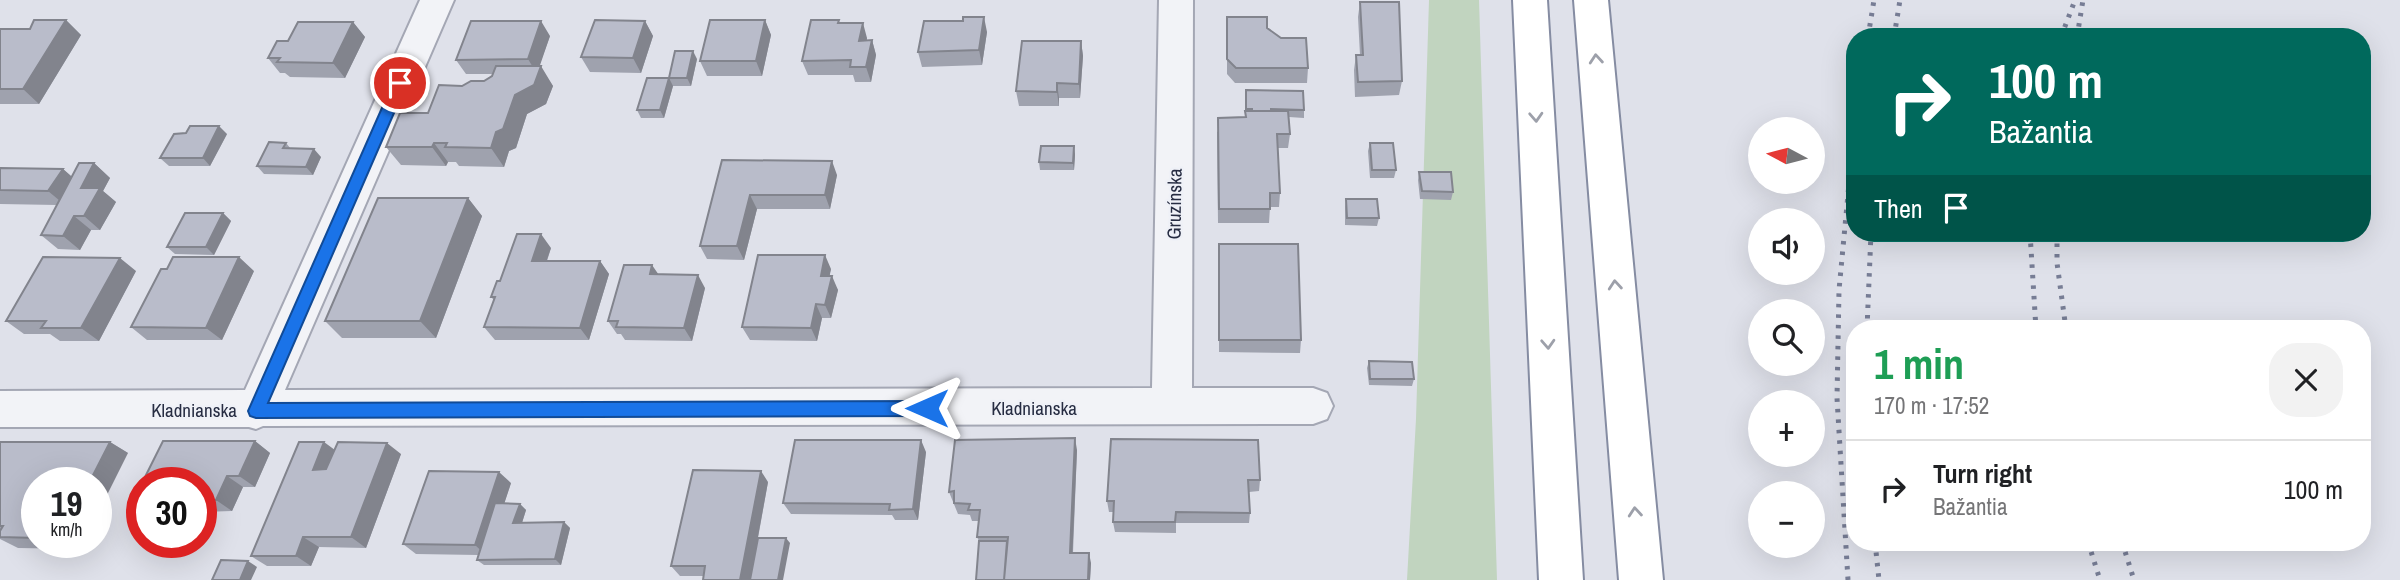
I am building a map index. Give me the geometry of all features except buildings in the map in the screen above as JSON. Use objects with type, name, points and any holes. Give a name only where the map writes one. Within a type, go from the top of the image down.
[{"type":"highway","points":[[1530,0],[1561,580]]},
{"type":"highway","points":[[1591,0],[1641,580]]},
{"type":"street","points":[[256,411],[437,0]]},
{"type":"street","name":"Gruzínska","points":[[1172,408],[1176,0]]},
{"type":"street","name":"Kladnianska","points":[[0,409],[256,411],[1313,406]]},
{"type":"green space","points":[[1429,0],[1479,0],[1497,580],[1407,580],[1416,419]]},
{"type":"railway","points":[[1869,28],[1874,0]]},
{"type":"railway","points":[[1895,28],[1900,0]]},
{"type":"railway","points":[[2064,28],[2075,0]]},
{"type":"railway","points":[[2078,28],[2083,0]]},
{"type":"railway","points":[[1846,216],[1839,290],[1837,398],[1846,547]]},
{"type":"railway","points":[[1867,320],[1871,242]]},
{"type":"railway","points":[[2031,242],[2035,320]]},
{"type":"railway","points":[[2057,242],[2065,320]]},
{"type":"railway","points":[[1846,551],[1848,580]]},
{"type":"railway","points":[[1876,551],[1879,580]]},
{"type":"railway","points":[[2091,551],[2100,580]]},
{"type":"railway","points":[[2125,551],[2134,580]]},
{"type":"route","points":[[400,83],[256,411],[927,408]]}]
